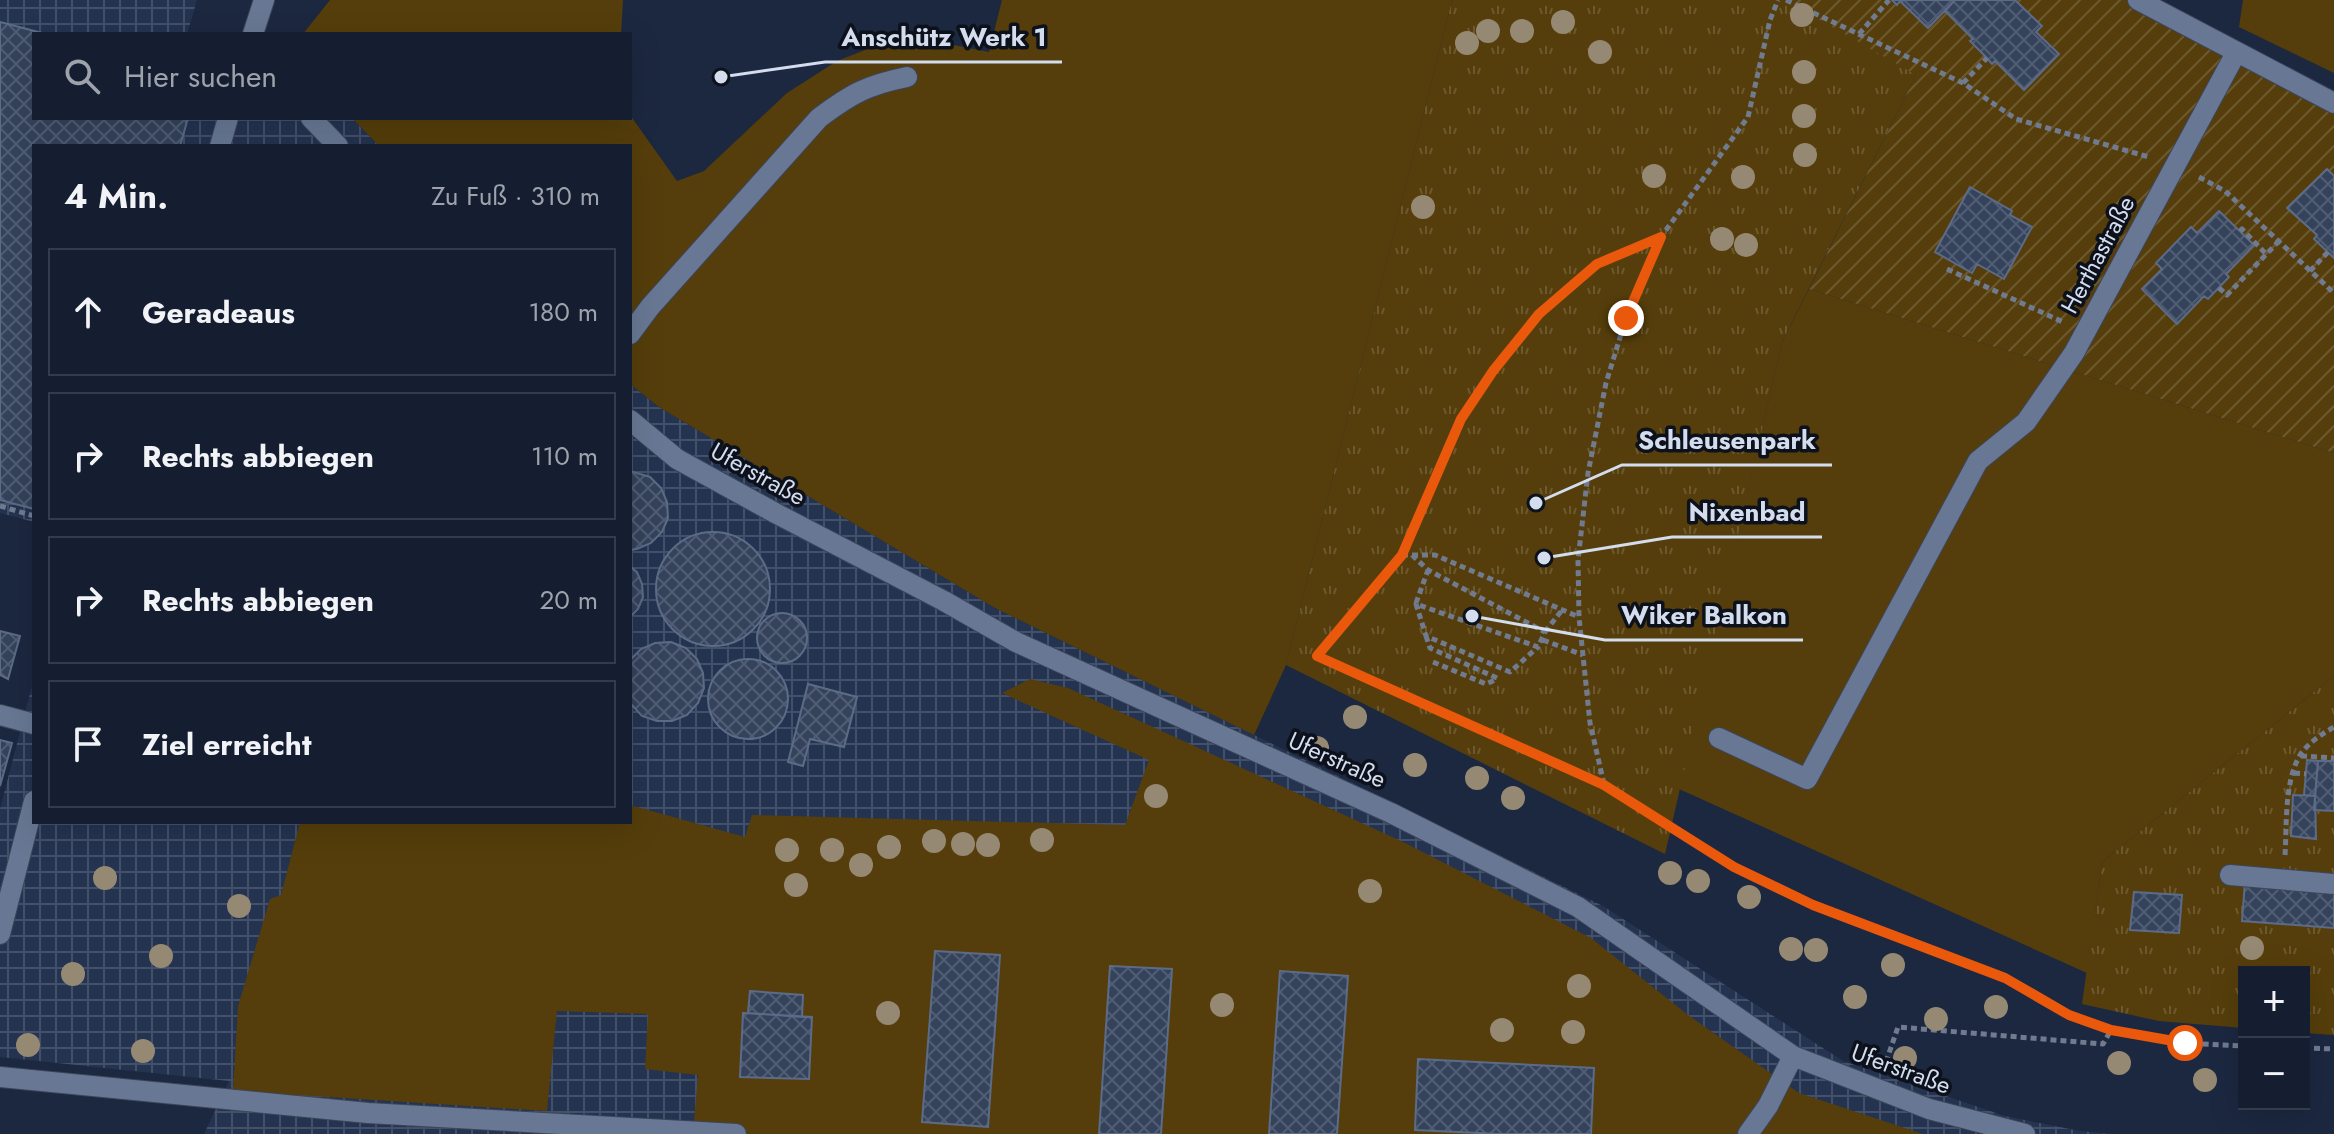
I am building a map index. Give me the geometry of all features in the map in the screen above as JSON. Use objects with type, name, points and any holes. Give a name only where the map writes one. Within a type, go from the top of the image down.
[{"type":"street","points":[[255,32],[264,0]]},
{"type":"street","points":[[2138,0],[2334,103]]},
{"type":"street","name":"Herthastraße","points":[[1719,738],[1807,779],[1978,461],[2026,422],[2074,353],[2236,53]]},
{"type":"street","points":[[632,331],[650,307],[819,118],[851,95],[879,83],[907,77]]},
{"type":"street","points":[[221,144],[227,120]]},
{"type":"street","points":[[313,120],[336,144]]},
{"type":"street","name":"Uferstraße","points":[[632,422],[677,459],[1016,642],[1391,813],[1578,907],[1793,1056],[1929,1109],[2025,1134]]},
{"type":"street","points":[[0,715],[32,723]]},
{"type":"street","points":[[0,934],[32,809]]},
{"type":"street","points":[[2230,875],[2334,884]]},
{"type":"street","points":[[1748,1134],[1768,1106],[1793,1056]]},
{"type":"street","points":[[0,1077],[368,1113],[736,1134]]},
{"type":"path","points":[[1604,785],[1590,723],[1579,617],[1578,560],[1588,473],[1606,383],[1626,318],[1661,237],[1748,117],[1770,20],[1778,0]]},
{"type":"path","points":[[1786,0],[1963,83],[2016,119],[2118,148]]},
{"type":"path","points":[[1859,34],[1889,0]]},
{"type":"path","points":[[1963,83],[1987,58]]},
{"type":"path","points":[[2176,165],[2225,191],[2334,293]]},
{"type":"path","points":[[2240,231],[2242,229],[2266,254]]},
{"type":"path","points":[[1661,237],[1597,264],[1529,325],[1461,419],[1402,555],[1317,656],[1604,785],[1734,867],[1813,905],[2005,978],[2069,1015],[2111,1030],[2185,1043],[2238,1046]]},
{"type":"path","points":[[2219,288],[2227,295],[2279,241]]},
{"type":"path","points":[[2310,271],[2328,252]]},
{"type":"path","points":[[1947,269],[2086,332]]},
{"type":"path","points":[[0,506],[32,515]]},
{"type":"path","points":[[1402,555],[1435,555],[1579,617]]},
{"type":"path","points":[[1412,555],[1428,570],[1545,632]]},
{"type":"path","points":[[1428,570],[1416,604],[1430,648],[1497,678],[1486,684],[1433,662]]},
{"type":"path","points":[[1416,604],[1538,647]]},
{"type":"path","points":[[1426,636],[1510,672],[1538,647],[1562,610]]},
{"type":"path","points":[[1542,639],[1583,655]]},
{"type":"path","points":[[2282,880],[2294,773],[2300,756],[2319,736],[2334,727]]},
{"type":"path","points":[[2300,756],[2334,758]]},
{"type":"path","points":[[2294,773],[2306,774]]},
{"type":"path","points":[[1876,1089],[1898,1027],[2103,1044],[2111,1030]]},
{"type":"path","points":[[2310,1048],[2334,1049]]},
{"type":"shaded area","points":[[0,0],[197,0],[188,32],[32,32],[32,120],[354,120],[377,144],[32,144],[32,521],[0,513]]},
{"type":"shaded area","points":[[632,386],[659,407],[995,608],[1603,906],[1843,1061],[2005,1116],[2111,1134],[204,1134],[229,1081],[0,1057],[0,809],[32,686],[32,824],[632,824]]},
{"type":"green space","points":[[330,0],[623,0],[621,32],[305,32]]},
{"type":"green space","points":[[1002,0],[1452,0],[1286,665],[1254,735],[995,608],[659,407],[632,386],[632,144],[377,144],[354,120],[632,118],[677,181],[704,171],[787,93],[837,61],[903,35],[989,52]]},
{"type":"green space","points":[[1452,0],[1836,0],[1916,75],[1782,342],[1665,854],[1286,665]]},
{"type":"green space","points":[[1785,0],[2138,0],[2334,103],[2334,453],[1809,289],[1916,75]]},
{"type":"green space","points":[[2243,0],[2334,0],[2334,73],[2239,27]]},
{"type":"green space","points":[[1809,289],[2334,453],[2334,676],[2102,862],[2087,973],[1679,789],[1782,342]]},
{"type":"green space","points":[[2334,676],[2334,1035],[2310,1033],[2310,966],[2238,966],[2238,1028],[2159,1021],[2082,1004],[2102,862]]},
{"type":"green space","points":[[1030,679],[1068,688],[1403,842],[1591,938],[1688,1015],[1799,1093],[1923,1134],[693,1134],[698,1075],[645,1069],[648,1014],[557,1011],[547,1111],[233,1091],[238,1006],[270,899],[281,895],[299,824],[632,824],[632,806],[745,837],[752,815],[1125,825],[1149,760],[1002,693]]},
{"type":"building","points":[[1892,0],[1955,0],[1928,28],[1900,1],[1897,5]]},
{"type":"building","points":[[1955,0],[2015,0],[2042,26],[2036,32],[2059,54],[2024,90],[1995,61],[1992,64],[1945,11]]},
{"type":"building","points":[[0,22],[38,32],[32,32],[32,120],[187,120],[181,144],[32,144],[32,508],[0,500]]},
{"type":"building","points":[[2327,169],[2334,176],[2334,258],[2314,239],[2317,235],[2287,208]]},
{"type":"building","points":[[1970,187],[2012,211],[2010,215],[2032,227],[2004,279],[1977,264],[1972,273],[1935,252]]},
{"type":"building","points":[[2219,211],[2254,245],[2226,274],[2229,277],[2208,299],[2204,296],[2177,324],[2142,289],[2162,269],[2156,263],[2191,227],[2197,233]]},
{"type":"building","points":[[632,472],[650,477],[661,488],[667,502],[668,518],[662,532],[651,543],[632,550]]},
{"type":"building","points":[[713,532],[735,537],[753,549],[765,567],[770,589],[765,611],[753,629],[735,641],[713,646],[691,641],[673,629],[661,611],[656,589],[661,567],[673,549],[691,537]]},
{"type":"building","points":[[632,568],[642,584],[643,597],[632,615]]},
{"type":"building","points":[[782,613],[800,620],[807,638],[800,656],[782,663],[764,656],[757,638],[764,620]]},
{"type":"building","points":[[0,631],[20,636],[8,679],[0,675]]},
{"type":"building","points":[[671,642],[686,648],[697,659],[703,673],[704,688],[698,703],[687,715],[672,721],[657,721],[642,716],[632,705],[632,658],[641,649],[655,643]]},
{"type":"building","points":[[748,659],[763,662],[776,671],[785,684],[788,699],[785,714],[776,727],[763,736],[748,739],[733,736],[720,727],[711,714],[708,699],[711,684],[720,671],[733,662]]},
{"type":"building","points":[[808,684],[857,697],[844,747],[810,739],[803,766],[788,762]]},
{"type":"building","points":[[0,740],[12,743],[0,786]]},
{"type":"building","points":[[2307,760],[2318,761],[2315,796],[2304,795]]},
{"type":"building","points":[[2318,761],[2334,761],[2334,811],[2314,810]]},
{"type":"building","points":[[2293,795],[2315,796],[2316,839],[2291,836]]},
{"type":"building","points":[[2245,882],[2334,890],[2334,928],[2242,921]]},
{"type":"building","points":[[2134,892],[2182,895],[2179,933],[2130,930]]},
{"type":"building","points":[[935,951],[1000,955],[988,1127],[922,1122]]},
{"type":"building","points":[[1110,966],[1172,969],[1161,1134],[1099,1134]]},
{"type":"building","points":[[1280,971],[1348,976],[1337,1134],[1269,1134]]},
{"type":"building","points":[[750,991],[803,995],[802,1017],[748,1013]]},
{"type":"building","points":[[743,1013],[812,1017],[809,1079],[740,1077]]},
{"type":"building","points":[[1418,1059],[1594,1068],[1591,1134],[1415,1130]]},
{"type":"place","name":"Anschütz Werk 1","points":[[721,77]]},
{"type":"place","name":"Schleusenpark","points":[[1536,503]]},
{"type":"place","name":"Nixenbad","points":[[1544,558]]},
{"type":"place","name":"Wiker Balkon","points":[[1472,616]]},
{"type":"route","points":[[1626,318],[1661,237],[1597,264],[1539,314],[1493,371],[1461,419],[1402,555],[1317,656],[1604,785],[1734,867],[1813,905],[2005,978],[2069,1015],[2111,1030],[2185,1043]]}]
